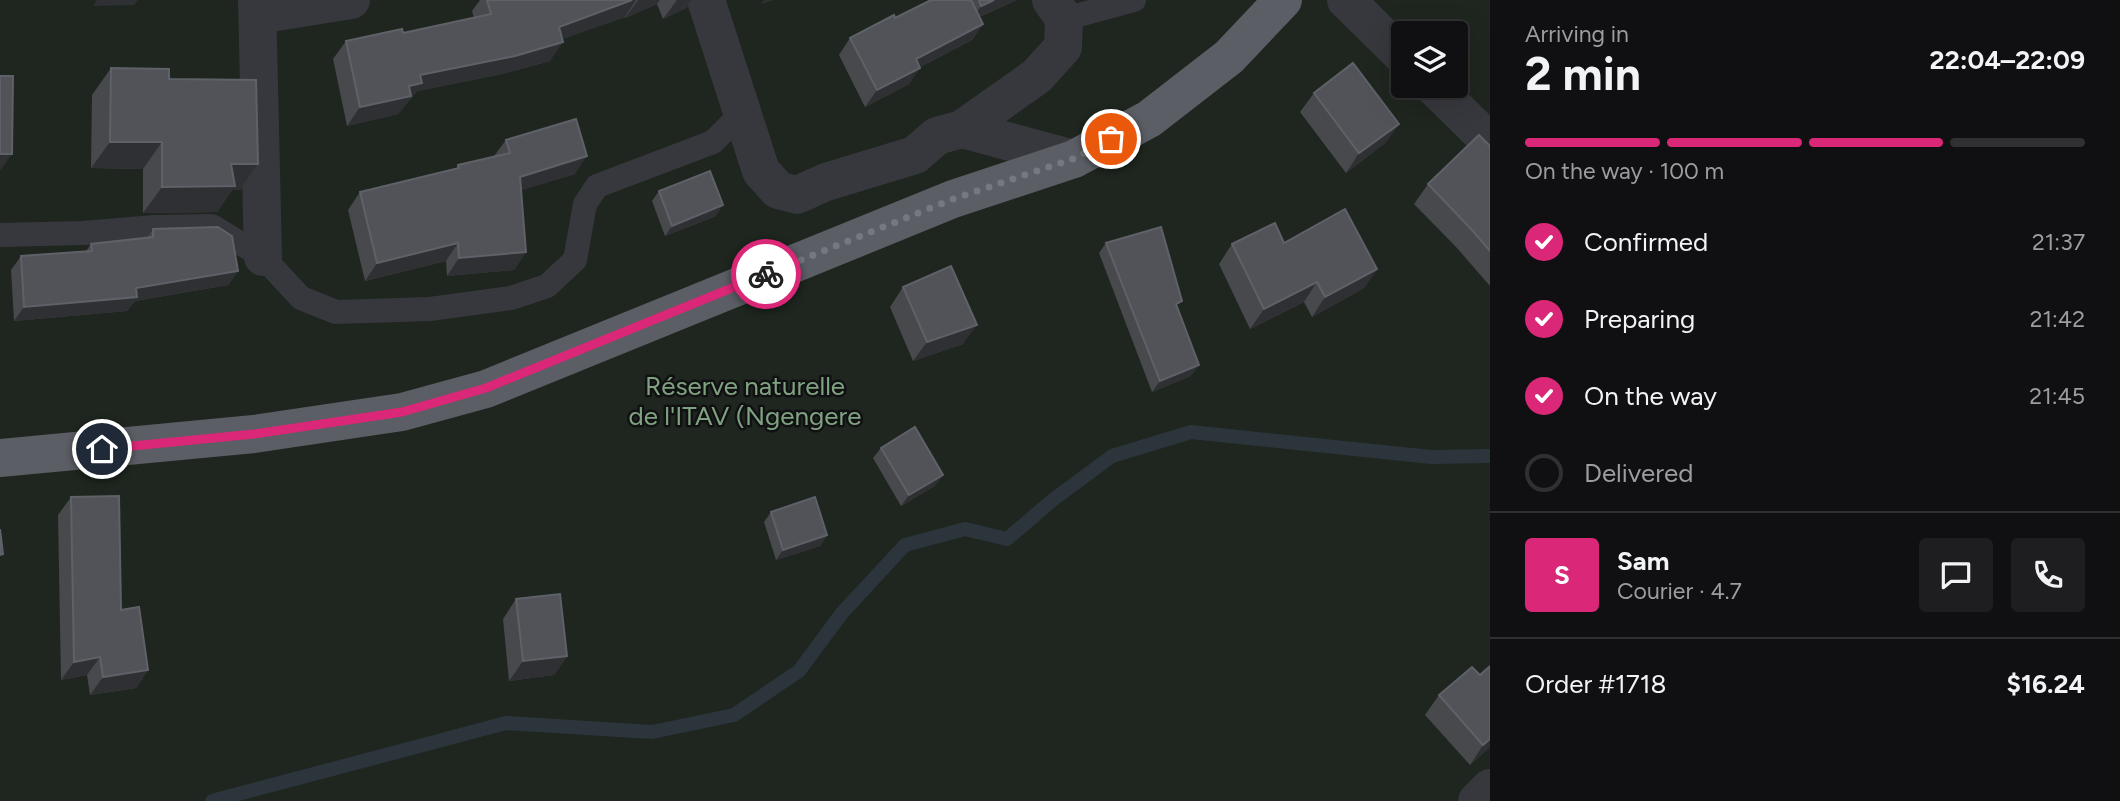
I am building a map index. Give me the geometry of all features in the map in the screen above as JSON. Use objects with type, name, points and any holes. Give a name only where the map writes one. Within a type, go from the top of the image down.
[{"type":"highway","points":[[0,458],[254,434],[402,412],[486,388],[953,199],[1073,159],[1149,119],[1229,57],[1283,0]]},
{"type":"street","points":[[262,257],[257,8],[351,0]]},
{"type":"street","points":[[706,0],[761,171],[778,190],[797,195],[826,182],[915,155],[937,136],[962,129],[1037,76],[1063,47],[1058,9]]},
{"type":"street","points":[[1346,0],[1391,44]]},
{"type":"street","points":[[1445,98],[1490,142]]},
{"type":"street","points":[[962,129],[1073,159]]},
{"type":"street","points":[[1477,801],[1490,788]]},
{"type":"lane","points":[[1058,9],[1134,0]]},
{"type":"lane","points":[[0,235],[212,226],[262,257],[301,298],[336,312],[430,309],[512,298],[547,286],[575,260],[584,204],[597,186],[713,142],[742,113]]},
{"type":"green space","name":"Réserve naturelle de l'ITAV (Ngengere","points":[[0,0],[1490,0],[1490,801],[0,801]]},
{"type":"building","points":[[487,0],[632,0],[559,27],[563,42],[515,56],[420,75],[422,83],[409,86],[411,96],[360,107],[346,41],[402,29],[403,33],[491,14]]},
{"type":"building","points":[[931,0],[971,0],[983,24],[916,59],[920,68],[877,90],[850,38],[894,15],[895,18]]},
{"type":"building","points":[[979,0],[994,0],[981,6]]},
{"type":"building","points":[[1353,63],[1399,124],[1359,153],[1314,93]]},
{"type":"building","points":[[111,68],[169,69],[169,79],[256,80],[258,164],[231,164],[235,186],[162,187],[162,142],[110,142]]},
{"type":"building","points":[[0,76],[13,76],[12,154],[0,154]]},
{"type":"building","points":[[576,119],[587,156],[520,177],[526,252],[459,258],[458,243],[377,263],[360,192],[510,153],[506,140]]},
{"type":"building","points":[[1479,135],[1490,146],[1490,251],[1428,184]]},
{"type":"building","points":[[710,171],[723,205],[672,226],[659,191]]},
{"type":"building","points":[[1345,209],[1377,269],[1325,297],[1317,282],[1264,309],[1232,244],[1275,223],[1284,243]]},
{"type":"building","points":[[218,227],[232,236],[238,271],[136,288],[137,297],[24,307],[21,256],[92,251],[91,244],[153,237],[153,229]]},
{"type":"building","points":[[1161,227],[1182,301],[1176,304],[1199,365],[1160,381],[1106,243]]},
{"type":"building","points":[[951,266],[977,325],[927,342],[903,287]]},
{"type":"building","points":[[915,427],[943,475],[909,495],[881,448]]},
{"type":"building","points":[[119,496],[121,610],[139,607],[148,670],[103,677],[100,657],[74,662],[71,497]]},
{"type":"building","points":[[815,497],[827,535],[783,550],[771,512]]},
{"type":"building","points":[[0,529],[3,554],[0,555]]},
{"type":"building","points":[[560,594],[567,656],[523,661],[516,599]]},
{"type":"building","points":[[1490,666],[1490,739],[1483,745],[1439,695],[1472,667],[1480,675]]},
{"type":"waterway","points":[[212,801],[506,723],[652,732],[734,715],[799,671],[842,613],[905,545],[965,529],[1007,539],[1054,499],[1112,456],[1191,432],[1431,457],[1490,456]]},
{"type":"way so far","points":[[766,274],[953,199],[1073,159],[1111,139]]},
{"type":"route","points":[[102,449],[254,434],[402,412],[486,388],[766,274]]}]
